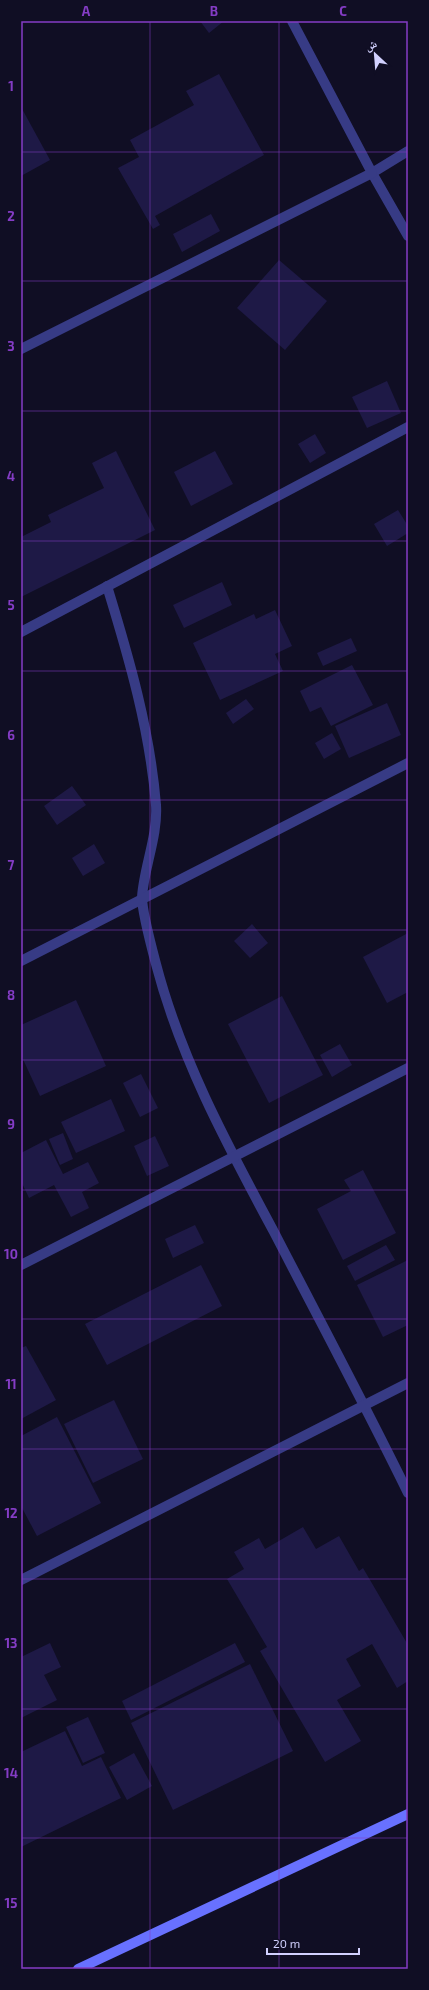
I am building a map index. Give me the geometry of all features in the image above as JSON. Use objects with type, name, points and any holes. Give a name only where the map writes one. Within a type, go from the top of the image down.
[{"type":"street","points":[[292,21],[372,173],[408,236]]},
{"type":"street","points":[[21,349],[372,173],[408,151]]},
{"type":"street","points":[[21,632],[408,427]]},
{"type":"street","points":[[107,586],[133,673],[148,739],[156,809],[142,899],[156,965],[179,1036],[199,1088],[365,1405],[408,1493]]},
{"type":"street","points":[[21,961],[408,763]]},
{"type":"street","points":[[21,1265],[408,1068]]},
{"type":"street","points":[[21,1580],[408,1383]]},
{"type":"street","points":[[78,1969],[408,1814]]},
{"type":"building","points":[[200,21],[224,21],[209,33]]},
{"type":"building","points":[[219,74],[264,155],[155,216],[160,225],[153,229],[118,168],[139,157],[130,140],[194,105],[186,91]]},
{"type":"building","points":[[21,107],[50,160],[21,176]]},
{"type":"building","points":[[211,214],[220,231],[182,252],[173,234]]},
{"type":"building","points":[[279,260],[327,301],[285,350],[237,308]]},
{"type":"building","points":[[387,381],[401,413],[367,428],[352,397]]},
{"type":"building","points":[[315,434],[326,453],[310,463],[298,444]]},
{"type":"building","points":[[116,451],[155,530],[21,597],[21,537],[51,522],[48,515],[104,488],[92,463]]},
{"type":"building","points":[[215,451],[233,484],[191,506],[174,472]]},
{"type":"building","points":[[398,510],[408,526],[408,533],[387,546],[374,524]]},
{"type":"building","points":[[222,582],[232,605],[184,628],[173,605]]},
{"type":"building","points":[[275,610],[292,646],[275,654],[283,671],[220,700],[193,643],[254,614],[256,619]]},
{"type":"building","points":[[351,638],[357,651],[323,666],[317,653]]},
{"type":"building","points":[[352,665],[373,705],[331,726],[321,707],[310,712],[300,691]]},
{"type":"building","points":[[246,699],[254,709],[233,724],[226,713]]},
{"type":"building","points":[[387,703],[401,735],[349,758],[335,726]]},
{"type":"building","points":[[332,733],[341,749],[324,759],[315,743]]},
{"type":"building","points":[[72,786],[86,805],[57,825],[44,806]]},
{"type":"building","points":[[94,844],[105,863],[83,876],[72,858]]},
{"type":"building","points":[[252,924],[268,943],[250,958],[234,941]]},
{"type":"building","points":[[408,933],[408,992],[387,1003],[363,957]]},
{"type":"building","points":[[282,996],[323,1075],[269,1103],[228,1024]]},
{"type":"building","points":[[76,1000],[106,1066],[40,1096],[21,1055],[21,1025]]},
{"type":"building","points":[[340,1044],[352,1065],[332,1077],[320,1055]]},
{"type":"building","points":[[141,1074],[158,1108],[140,1117],[123,1083]]},
{"type":"building","points":[[111,1099],[125,1131],[76,1153],[61,1122]]},
{"type":"building","points":[[63,1133],[73,1159],[60,1165],[49,1139]]},
{"type":"building","points":[[155,1136],[169,1166],[147,1176],[134,1146]]},
{"type":"building","points":[[46,1140],[63,1174],[88,1162],[99,1183],[82,1192],[89,1208],[71,1217],[54,1185],[29,1198],[21,1181],[21,1153]]},
{"type":"building","points":[[363,1170],[396,1233],[343,1260],[317,1209],[351,1191],[344,1180]]},
{"type":"building","points":[[195,1225],[204,1243],[173,1258],[165,1239]]},
{"type":"building","points":[[386,1245],[395,1260],[355,1281],[347,1266]]},
{"type":"building","points":[[408,1260],[408,1325],[383,1337],[357,1285]]},
{"type":"building","points":[[201,1265],[222,1306],[107,1365],[85,1324]]},
{"type":"building","points":[[26,1346],[56,1400],[21,1419],[21,1348]]},
{"type":"building","points":[[114,1400],[143,1459],[93,1483],[64,1424]]},
{"type":"building","points":[[57,1417],[101,1503],[37,1536],[21,1506],[21,1436]]},
{"type":"building","points":[[303,1527],[316,1549],[339,1536],[359,1571],[363,1568],[408,1645],[408,1681],[397,1688],[372,1644],[346,1659],[361,1686],[337,1700],[361,1741],[325,1762],[260,1651],[267,1647],[227,1579],[244,1569],[234,1552],[259,1538],[265,1549]]},
{"type":"building","points":[[50,1643],[61,1667],[44,1675],[57,1700],[21,1718],[21,1657]]},
{"type":"building","points":[[235,1643],[245,1662],[131,1720],[122,1701]]},
{"type":"building","points":[[250,1664],[293,1751],[173,1810],[131,1723]]},
{"type":"building","points":[[88,1717],[105,1753],[83,1763],[66,1727]]},
{"type":"building","points":[[65,1731],[82,1766],[101,1757],[121,1798],[21,1847],[21,1752]]},
{"type":"building","points":[[134,1753],[152,1786],[127,1800],[109,1767]]}]
